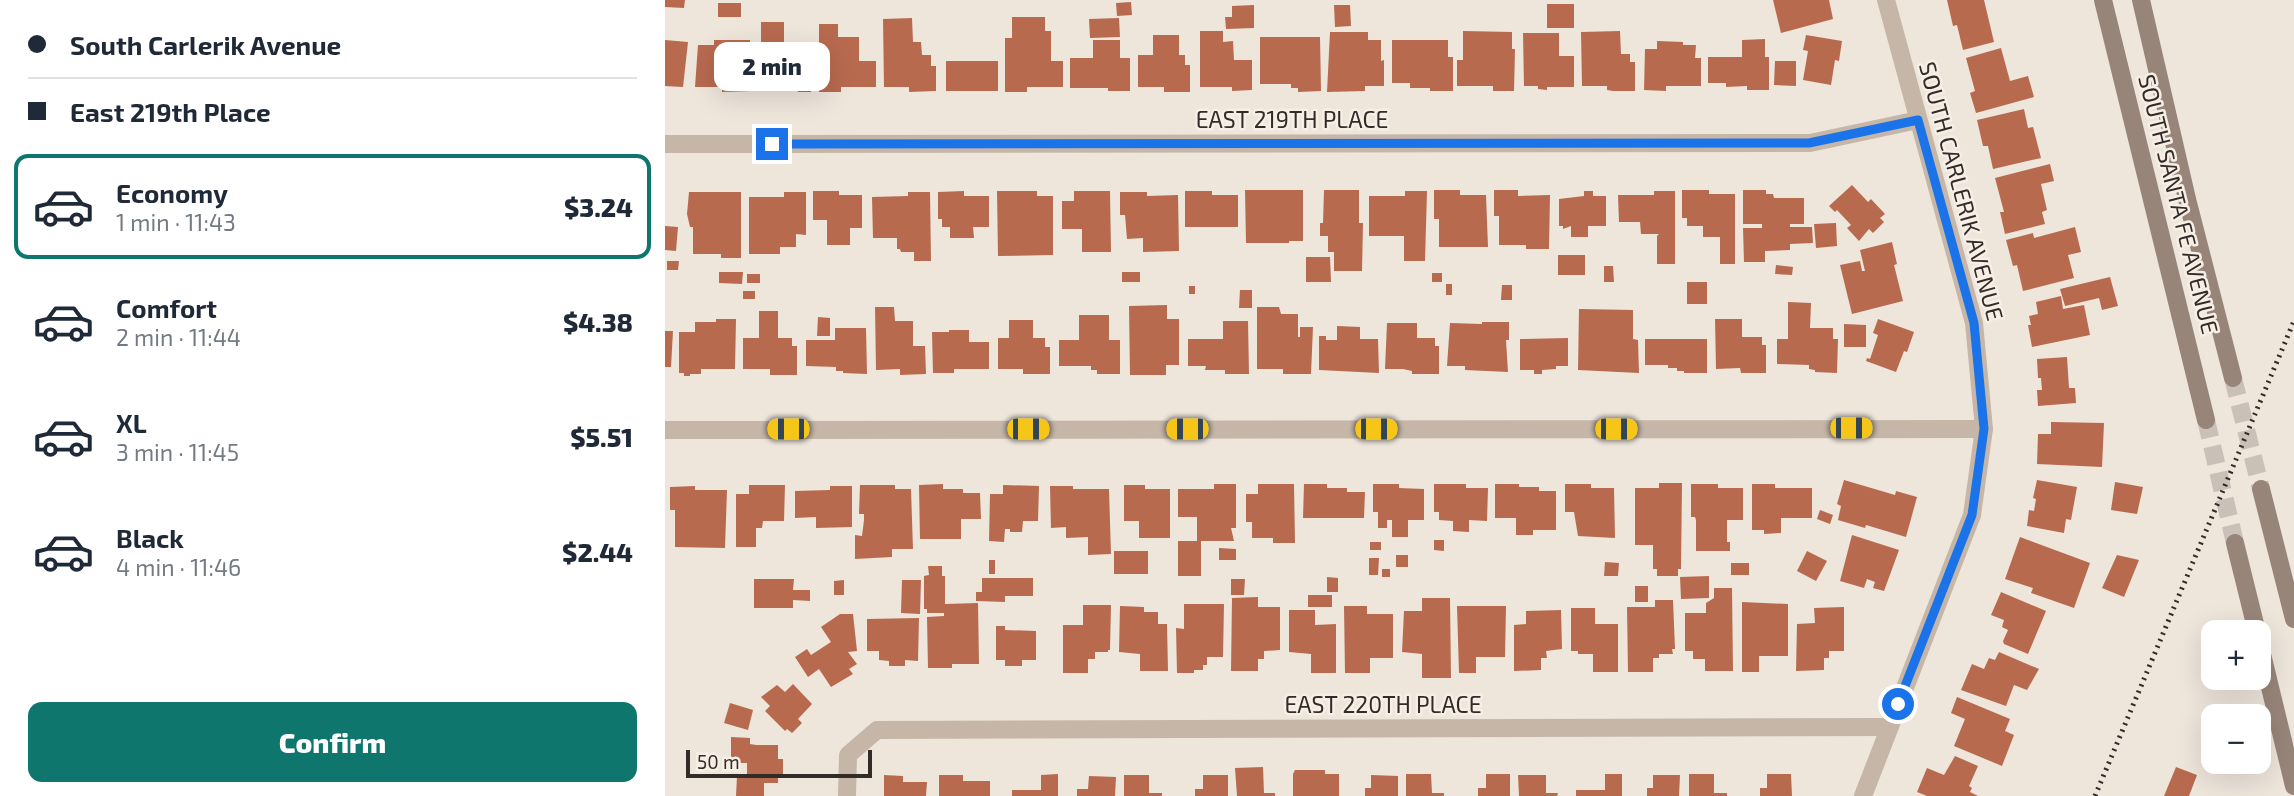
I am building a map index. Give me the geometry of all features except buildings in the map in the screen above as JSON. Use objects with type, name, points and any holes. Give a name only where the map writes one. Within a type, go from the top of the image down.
[{"type":"main road","name":"SOUTH SANTA FE AVENUE","points":[[2103,0],[2206,420]]},
{"type":"main road","name":"SOUTH SANTA FE AVENUE","points":[[2141,0],[2187,199],[2233,379]]},
{"type":"main road","points":[[2261,489],[2294,619]]},
{"type":"main road","points":[[2235,543],[2254,620]]},
{"type":"main road","points":[[2271,690],[2294,786]]},
{"type":"street","name":"SOUTH CARLERIK AVENUE","points":[[1863,796],[1972,515],[1984,429],[1974,323],[1886,0]]},
{"type":"street","name":"EAST 219TH PLACE","points":[[665,144],[1809,143],[1918,120]]},
{"type":"street","points":[[665,430],[1984,429]]},
{"type":"street","name":"EAST 220TH PLACE","points":[[847,796],[848,755],[877,730],[1889,727]]},
{"type":"tunnel","points":[[2233,378],[2261,489]]},
{"type":"tunnel","points":[[2206,420],[2235,543]]},
{"type":"railway","points":[[2095,796],[2294,321]]},
{"type":"route","points":[[772,144],[1809,143],[1918,120],[1974,323],[1984,429],[1972,515],[1898,704]]}]
